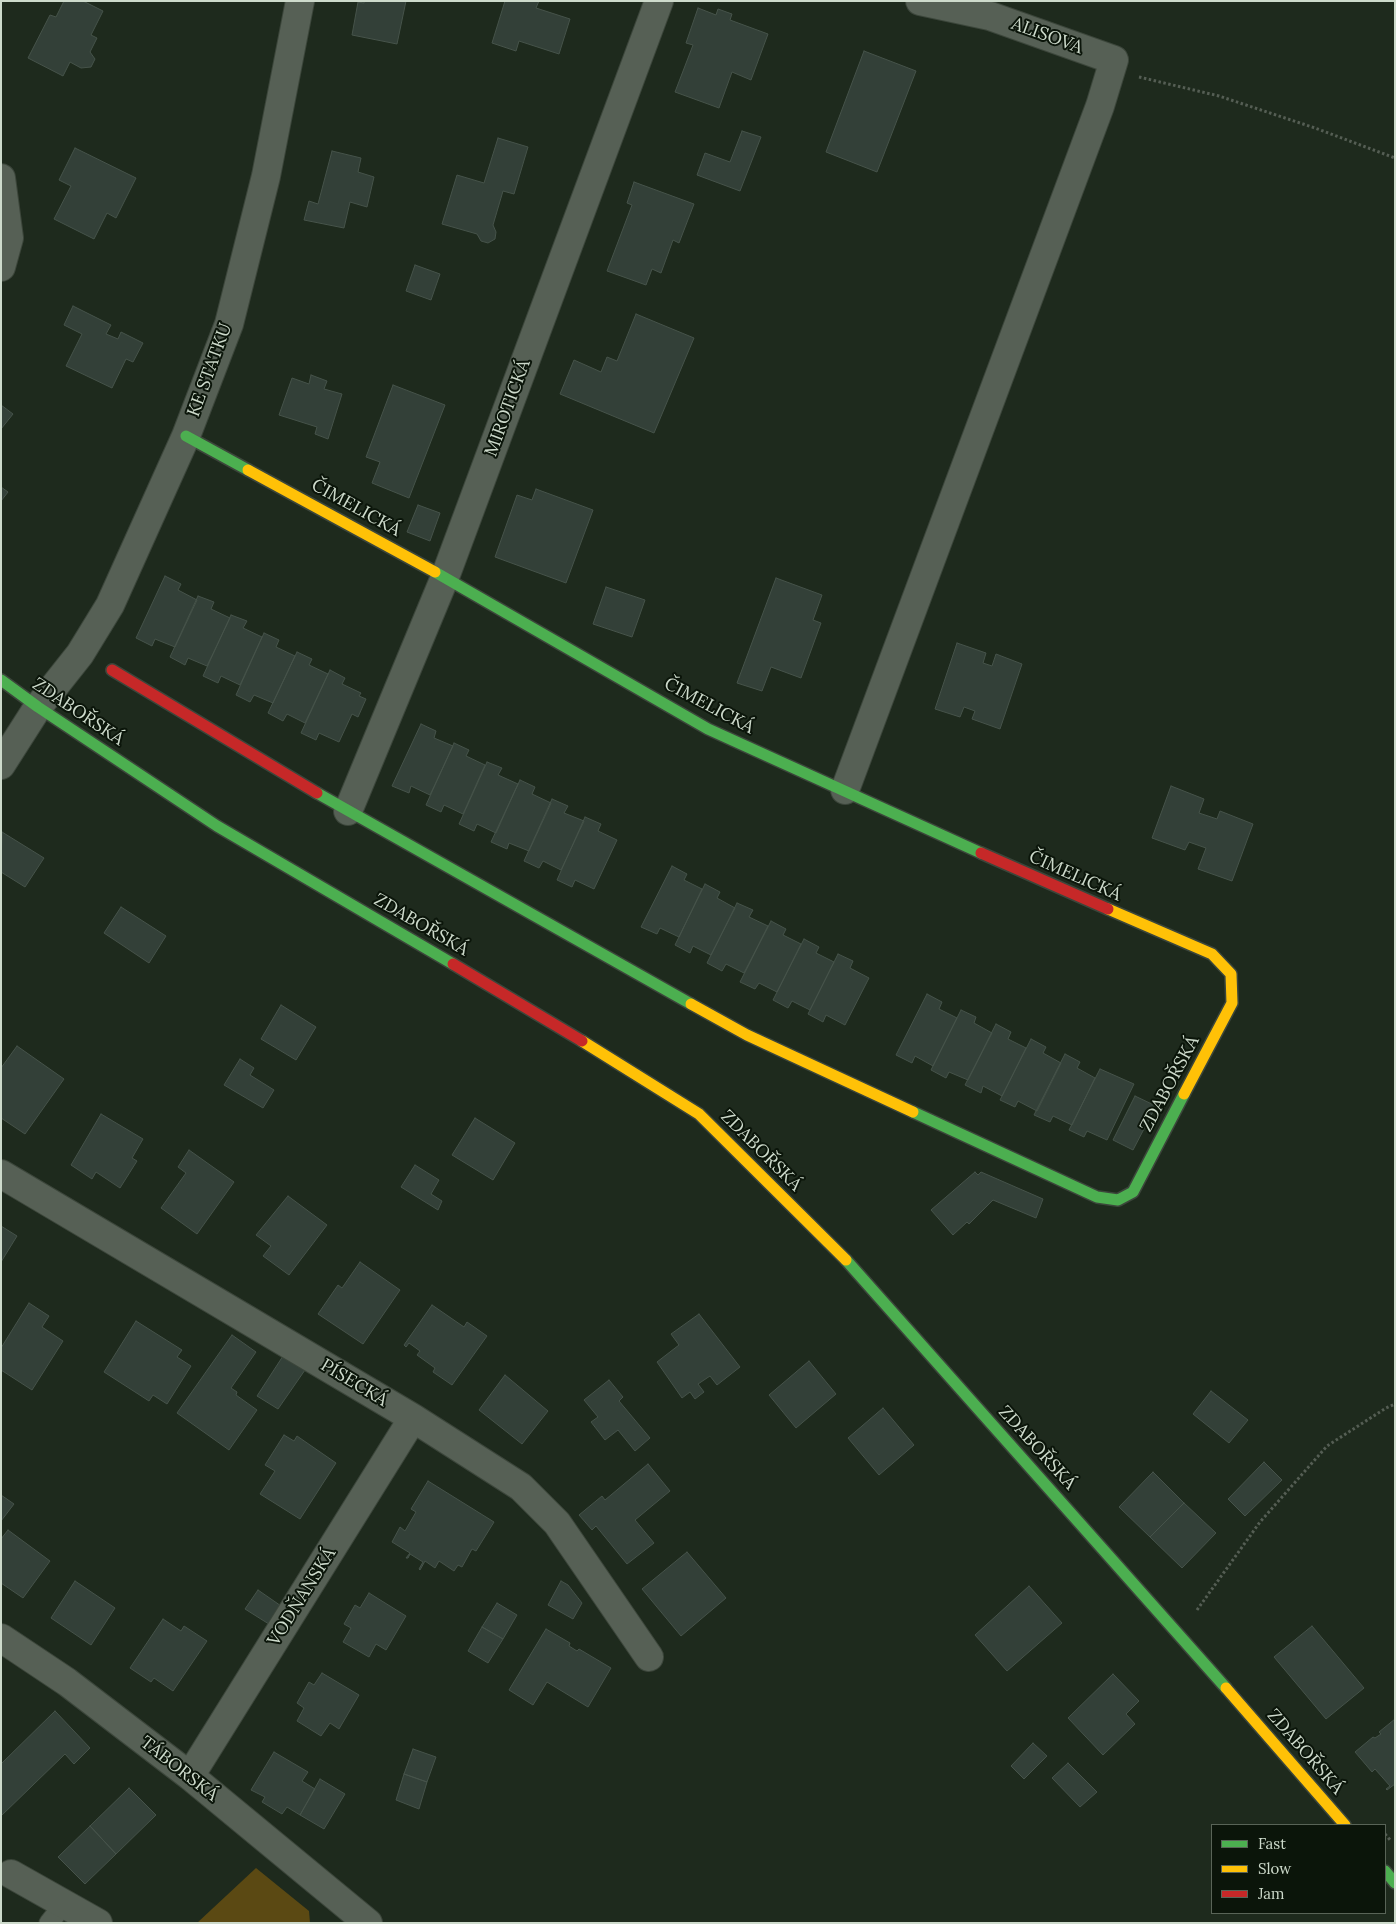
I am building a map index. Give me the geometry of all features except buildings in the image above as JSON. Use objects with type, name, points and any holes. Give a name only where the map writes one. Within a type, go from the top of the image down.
[{"type":"street","name":"KE STATKU","points":[[1,765],[38,707],[80,654],[110,605],[186,436],[229,324],[266,176],[300,1]]},
{"type":"street","name":"MIROTICKÁ","points":[[348,811],[445,577],[659,1]]},
{"type":"street","name":"ALISOVA","points":[[920,1],[990,16],[1114,60]]},
{"type":"street","points":[[845,790],[1093,125],[1114,60]]},
{"type":"street","points":[[1,178],[9,238],[1,267]]},
{"type":"street","name":"ČIMELICKÁ","points":[[186,436],[445,577],[708,729],[1031,876],[1212,954],[1231,974]]},
{"type":"street","name":"ZDABOŘSKÁ","points":[[112,670],[348,811],[747,1035],[1097,1197],[1118,1200],[1133,1192],[1232,1003],[1231,974]]},
{"type":"street","name":"ZDABOŘSKÁ","points":[[1,680],[38,707],[217,826],[600,1050],[699,1114],[839,1253],[1180,1635],[1344,1824]]},
{"type":"street","name":"PÍSECKÁ","points":[[1,1174],[413,1418],[522,1487],[557,1523],[649,1656]]},
{"type":"street","name":"VODŇANSKÁ","points":[[190,1776],[413,1418]]},
{"type":"street","name":"TÁBORSKÁ","points":[[1,1638],[67,1682],[190,1776],[353,1918]]},
{"type":"street","points":[[1386,1872],[1395,1883]]},
{"type":"street","points":[[11,1874],[57,1913],[98,1923]]},
{"type":"path","points":[[1114,60],[1136,76],[1219,96],[1315,128],[1395,158]]},
{"type":"path","points":[[1180,1635],[1260,1522],[1327,1446],[1395,1404]]},
{"type":"shaded area","points":[[256,1868],[309,1911],[310,1923],[197,1923]]},
{"type":"traffic: fast","points":[[186,436],[248,470]]},
{"type":"traffic: fast","points":[[435,572],[708,729],[981,853]]},
{"type":"traffic: fast","points":[[1,680],[38,707],[217,826],[453,964]]},
{"type":"traffic: fast","points":[[317,793],[691,1004]]},
{"type":"traffic: fast","points":[[913,1112],[1097,1197],[1118,1200],[1133,1192],[1184,1094]]},
{"type":"traffic: fast","points":[[846,1260],[1226,1688]]},
{"type":"traffic: fast","points":[[1386,1872],[1395,1883]]},
{"type":"traffic: slow","points":[[248,470],[435,572]]},
{"type":"traffic: slow","points":[[1108,909],[1212,954],[1231,974],[1232,1003],[1184,1094]]},
{"type":"traffic: slow","points":[[691,1004],[747,1035],[913,1112]]},
{"type":"traffic: slow","points":[[582,1041],[699,1114],[846,1260]]},
{"type":"traffic: slow","points":[[1226,1688],[1344,1824]]},
{"type":"traffic: jam","points":[[112,670],[317,793]]},
{"type":"traffic: jam","points":[[981,853],[1108,909]]},
{"type":"traffic: jam","points":[[453,964],[582,1041]]}]
